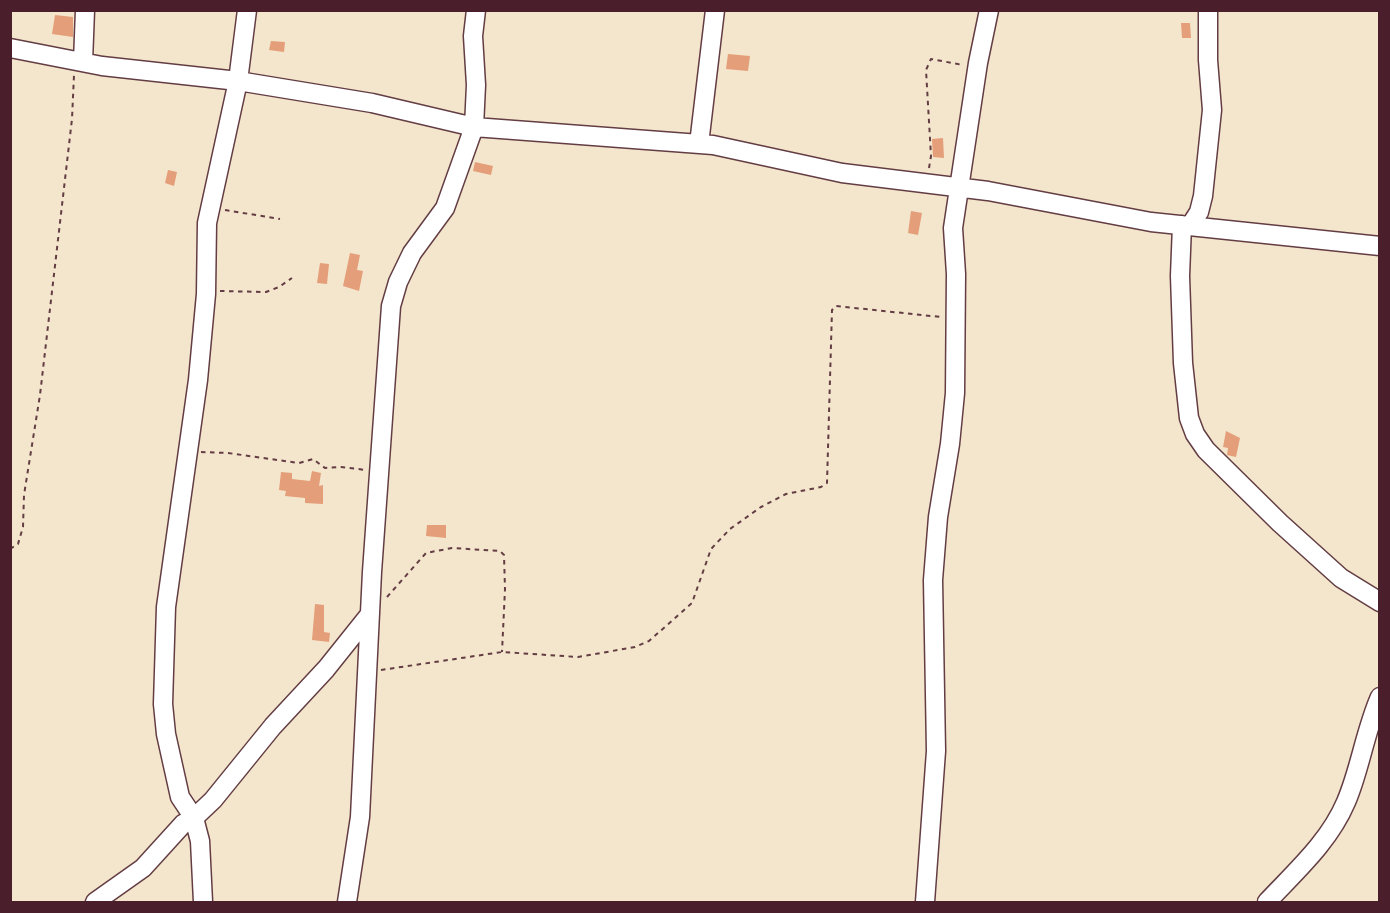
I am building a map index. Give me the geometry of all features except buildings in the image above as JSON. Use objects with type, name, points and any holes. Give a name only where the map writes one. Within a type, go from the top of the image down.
[{"type":"street","points":[[79,62],[85,10]]},
{"type":"street","points":[[203,903],[203,860],[194,818],[184,804],[177,786],[166,734],[163,704],[166,607],[198,380],[206,294],[205,242],[210,202],[238,81],[247,10]]},
{"type":"street","points":[[347,903],[360,817],[378,470],[391,306],[398,282],[412,253],[445,208],[474,127],[476,85],[473,36],[476,10]]},
{"type":"street","points":[[699,144],[715,10]]},
{"type":"street","points":[[926,903],[936,751],[933,580],[938,518],[950,444],[955,393],[956,318],[953,228],[977,66],[989,10]]},
{"type":"street","points":[[1208,10],[1208,60],[1212,111],[1203,196],[1199,212],[1186,226],[1180,276],[1189,418],[1195,434],[1206,450],[1280,523],[1341,578],[1380,602]]},
{"type":"street","points":[[10,48],[141,72],[238,81],[372,103],[474,127],[699,144],[842,173],[988,191],[1151,222],[1380,246]]},
{"type":"street","points":[[95,903],[136,874],[183,824],[194,818],[222,791],[273,726],[314,684],[370,614]]},
{"type":"street","points":[[1267,903],[1315,851],[1347,801],[1368,725],[1380,697]]},
{"type":"path","points":[[927,185],[931,156],[925,87],[928,63],[931,59],[936,58],[949,64],[977,66]]},
{"type":"path","points":[[10,549],[18,544],[23,527],[24,495],[35,434],[79,62]]},
{"type":"path","points":[[210,202],[221,210],[280,219]]},
{"type":"path","points":[[206,294],[222,291],[266,292],[292,278]]},
{"type":"path","points":[[367,672],[502,652],[578,657],[635,647],[649,640],[692,603],[711,549],[730,529],[761,507],[786,494],[821,487],[827,483],[832,310],[836,306],[956,318]]},
{"type":"path","points":[[187,451],[228,453],[299,464],[312,459],[325,468],[340,467],[355,471],[378,470]]},
{"type":"path","points":[[370,614],[426,553],[452,548],[500,551],[504,555],[505,589],[502,652]]}]
